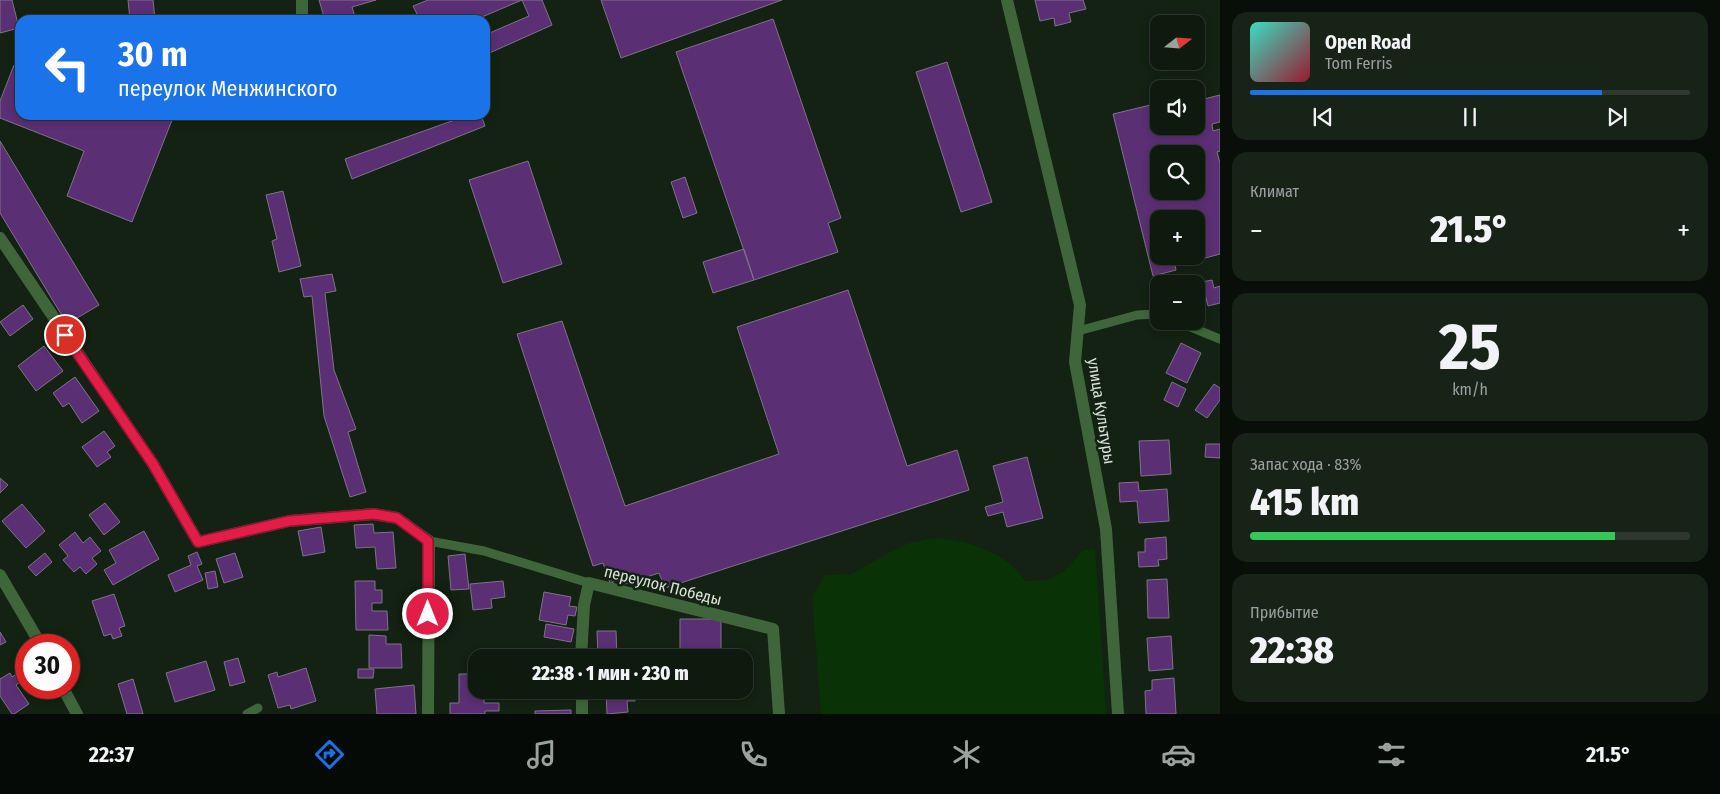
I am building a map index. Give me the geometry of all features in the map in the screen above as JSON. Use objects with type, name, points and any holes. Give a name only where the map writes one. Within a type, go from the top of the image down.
[{"type":"street","points":[[302,0],[302,15]]},
{"type":"street","name":"улица Культуры","points":[[1007,0],[1080,305],[1075,362],[1106,529],[1118,714]]},
{"type":"street","points":[[0,238],[153,464],[198,542],[289,521],[374,514],[397,518],[428,541],[428,714]]},
{"type":"street","points":[[0,575],[35,634]]},
{"type":"street","name":"переулок Победы","points":[[582,649],[584,605],[588,583],[774,629],[779,714]]},
{"type":"street","points":[[69,699],[77,714]]},
{"type":"street","points":[[582,699],[582,714]]},
{"type":"lane","points":[[1078,332],[1137,315],[1150,314]]},
{"type":"lane","points":[[1199,330],[1220,338]]},
{"type":"lane","points":[[428,541],[484,551],[588,583]]},
{"type":"lane","points":[[247,714],[258,708]]},
{"type":"green space","points":[[935,538],[955,540],[1001,557],[1026,581],[1046,580],[1065,571],[1083,550],[1095,549],[1106,714],[821,714],[812,596],[826,575],[852,574],[909,543]]},
{"type":"building","points":[[0,0],[12,0],[16,15],[15,29],[0,33]]},
{"type":"building","points":[[128,0],[153,0],[154,15],[130,15]]},
{"type":"building","points":[[319,0],[376,0],[352,7],[354,15],[324,15]]},
{"type":"building","points":[[428,0],[522,0],[487,15],[418,15],[413,6]]},
{"type":"building","points":[[522,0],[542,0],[552,25],[490,53],[490,33],[529,16]]},
{"type":"building","points":[[601,0],[782,0],[621,58]]},
{"type":"building","points":[[1035,0],[1083,0],[1086,9],[1069,13],[1071,22],[1055,26],[1054,18],[1040,21]]},
{"type":"building","points":[[773,19],[841,218],[828,223],[838,252],[754,280],[676,52]]},
{"type":"building","points":[[947,62],[992,202],[961,212],[916,72]]},
{"type":"building","points":[[14,65],[15,120],[172,120],[132,222],[67,196],[84,151],[0,118],[0,101]]},
{"type":"building","points":[[1220,95],[1220,122],[1212,124],[1213,131],[1220,129],[1220,151],[1217,152],[1220,163],[1220,254],[1205,258],[1205,210],[1150,210],[1150,264],[1113,114],[1150,105],[1150,135],[1205,135],[1205,99]]},
{"type":"building","points":[[455,120],[483,120],[485,126],[352,179],[345,159]]},
{"type":"building","points":[[0,141],[99,305],[67,324],[0,213]]},
{"type":"building","points":[[528,161],[562,264],[503,283],[469,180]]},
{"type":"building","points":[[685,177],[697,213],[683,218],[671,182]]},
{"type":"building","points":[[283,191],[301,266],[279,272],[272,241],[277,239],[266,195]]},
{"type":"building","points":[[744,249],[754,280],[713,293],[703,262]]},
{"type":"building","points":[[1150,265],[1175,265],[1176,270],[1153,275]]},
{"type":"building","points":[[332,274],[336,291],[325,293],[334,370],[356,429],[348,432],[366,492],[350,497],[324,416],[312,296],[304,297],[300,279]]},
{"type":"building","points":[[1212,280],[1214,288],[1220,286],[1220,303],[1208,306],[1205,294],[1205,281]]},
{"type":"building","points":[[848,290],[907,466],[957,450],[969,490],[665,588],[659,573],[625,584],[623,579],[610,583],[603,563],[593,566],[517,334],[562,321],[625,506],[779,454],[737,327]]},
{"type":"building","points":[[23,305],[33,319],[10,336],[0,322]]},
{"type":"building","points":[[1181,343],[1201,353],[1187,383],[1166,373]]},
{"type":"building","points":[[44,346],[63,371],[36,391],[18,366]]},
{"type":"building","points":[[75,377],[99,411],[82,423],[69,403],[63,407],[53,393]]},
{"type":"building","points":[[1172,382],[1186,389],[1178,407],[1164,400]]},
{"type":"building","points":[[1214,384],[1220,388],[1220,400],[1207,418],[1195,410]]},
{"type":"building","points":[[104,431],[115,446],[107,452],[111,457],[97,467],[82,447]]},
{"type":"building","points":[[1169,440],[1171,474],[1141,476],[1139,441]]},
{"type":"building","points":[[1206,444],[1220,444],[1220,458],[1205,457]]},
{"type":"building","points":[[1027,457],[1043,518],[1007,527],[1003,512],[988,516],[985,507],[1003,502],[993,466]]},
{"type":"building","points":[[0,478],[8,485],[0,493]]},
{"type":"building","points":[[1138,482],[1139,491],[1167,489],[1169,521],[1139,523],[1137,501],[1120,502],[1119,483]]},
{"type":"building","points":[[105,503],[120,522],[104,535],[89,515]]},
{"type":"building","points":[[22,504],[45,531],[26,548],[2,521]]},
{"type":"building","points":[[373,524],[374,533],[393,532],[396,568],[377,569],[375,547],[356,548],[354,525]]},
{"type":"building","points":[[321,527],[325,552],[303,556],[298,531]]},
{"type":"building","points":[[144,531],[159,559],[113,585],[104,570],[116,563],[109,550]]},
{"type":"building","points":[[75,532],[83,543],[90,537],[101,551],[92,558],[97,564],[86,574],[80,567],[74,572],[63,560],[68,556],[59,545]]},
{"type":"building","points":[[1166,537],[1167,559],[1158,560],[1159,566],[1139,567],[1138,552],[1145,552],[1145,539]]},
{"type":"building","points":[[197,552],[202,564],[197,566],[203,580],[175,592],[168,575],[191,565],[188,556]]},
{"type":"building","points":[[45,553],[52,562],[36,576],[28,567]]},
{"type":"building","points":[[235,553],[243,577],[224,583],[216,559]]},
{"type":"building","points":[[465,554],[469,589],[451,590],[448,556]]},
{"type":"building","points":[[215,571],[218,587],[208,589],[205,573]]},
{"type":"building","points":[[1167,579],[1169,618],[1148,618],[1147,580]]},
{"type":"building","points":[[355,581],[375,581],[375,590],[382,590],[382,603],[372,603],[372,611],[387,611],[388,630],[356,630]]},
{"type":"building","points":[[503,581],[505,597],[491,599],[492,608],[473,610],[470,584]]},
{"type":"building","points":[[544,592],[571,597],[569,606],[577,607],[575,616],[568,615],[566,625],[539,620]]},
{"type":"building","points":[[114,594],[125,626],[119,628],[122,636],[113,639],[111,634],[104,636],[92,601]]},
{"type":"building","points":[[680,619],[721,619],[721,649],[680,649]]},
{"type":"building","points":[[546,624],[574,629],[571,642],[544,637]]},
{"type":"building","points":[[597,631],[616,631],[617,649],[598,649]]},
{"type":"building","points":[[0,632],[6,642],[0,645]]},
{"type":"building","points":[[369,635],[386,636],[386,644],[401,644],[402,668],[369,668]]},
{"type":"building","points":[[1171,636],[1173,669],[1149,671],[1147,638]]},
{"type":"building","points":[[238,658],[245,682],[230,686],[224,662]]},
{"type":"building","points":[[206,661],[215,690],[175,702],[166,673]]},
{"type":"building","points":[[306,668],[316,701],[291,709],[290,705],[278,708],[268,675],[277,672],[278,677]]},
{"type":"building","points":[[358,669],[374,669],[373,678],[358,678]]},
{"type":"building","points":[[10,673],[12,677],[15,675],[15,699],[26,699],[29,704],[12,714],[0,696],[0,679]]},
{"type":"building","points":[[459,674],[468,674],[468,699],[484,699],[484,703],[499,703],[499,711],[485,711],[485,714],[450,714],[450,703],[459,703]]},
{"type":"building","points":[[1174,678],[1176,714],[1146,714],[1145,691],[1152,690],[1152,680]]},
{"type":"building","points":[[133,679],[143,714],[127,714],[118,684]]},
{"type":"building","points":[[414,685],[416,714],[377,714],[375,689]]},
{"type":"building","points":[[606,699],[635,699],[635,701],[627,701],[628,712],[607,714]]},
{"type":"building","points":[[571,710],[571,714],[535,714],[535,711]]},
{"type":"route","points":[[65,335],[153,464],[198,542],[289,521],[374,514],[397,518],[428,541],[428,614]]}]
